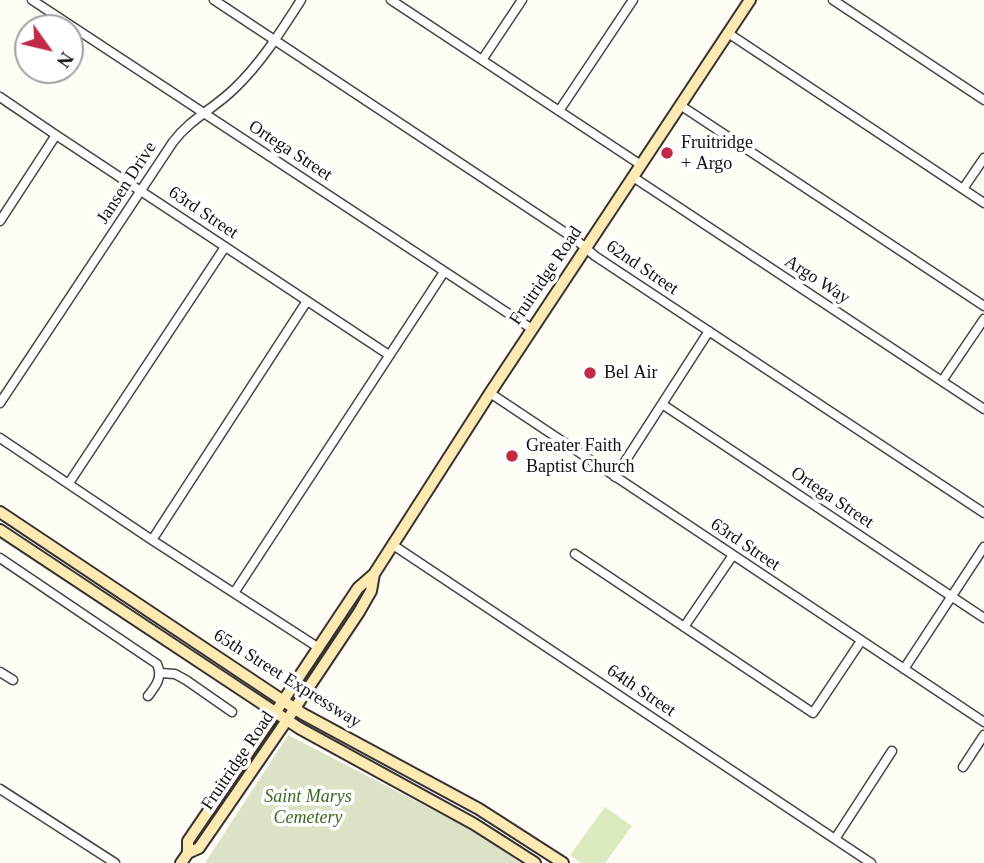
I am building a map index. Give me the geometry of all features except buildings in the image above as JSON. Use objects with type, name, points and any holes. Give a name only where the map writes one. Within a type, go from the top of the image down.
[{"type":"main road","name":"Fruitridge Road","points":[[188,853],[188,841],[358,588],[374,574],[489,393],[750,0]]},
{"type":"main road","name":"65th Street Expressway","points":[[0,512],[283,701],[479,809],[563,863]]},
{"type":"main road","name":"65th Street Expressway","points":[[0,530],[275,713],[474,824],[536,863]]},
{"type":"main road","name":"Fruitridge Road","points":[[181,863],[188,853],[200,848],[287,720],[371,591],[374,574]]},
{"type":"street","name":"Ortega Street","points":[[32,0],[532,329]]},
{"type":"street","name":"62nd Street","points":[[214,0],[984,513]]},
{"type":"street","name":"Jansen Drive","points":[[0,403],[180,132],[248,75],[301,0]]},
{"type":"street","points":[[391,0],[640,165]]},
{"type":"street","points":[[407,10],[413,0]]},
{"type":"street","points":[[482,60],[522,0]]},
{"type":"street","points":[[559,111],[632,0]]},
{"type":"street","points":[[832,0],[984,100]]},
{"type":"street","points":[[728,33],[984,203]]},
{"type":"street","name":"63rd Street","points":[[0,97],[389,355]]},
{"type":"street","points":[[680,105],[984,306]]},
{"type":"street","points":[[0,221],[56,135]]},
{"type":"street","points":[[963,189],[984,158]]},
{"type":"street","name":"Argo Way","points":[[633,177],[984,409]]},
{"type":"street","points":[[69,483],[225,247]]},
{"type":"street","points":[[234,593],[444,272]]},
{"type":"street","points":[[152,540],[307,301]]},
{"type":"street","points":[[942,382],[984,319]]},
{"type":"street","points":[[615,477],[709,331]]},
{"type":"street","name":"63rd Street","points":[[489,393],[984,722]]},
{"type":"street","name":"Ortega Street","points":[[662,404],[984,618]]},
{"type":"street","points":[[0,438],[319,648]]},
{"type":"street","name":"64th Street","points":[[393,545],[871,863]]},
{"type":"street","points":[[904,669],[984,547]]},
{"type":"street","points":[[575,554],[813,713],[861,641]]},
{"type":"street","points":[[684,627],[733,555]]},
{"type":"street","points":[[0,558],[157,664],[159,681],[148,696]]},
{"type":"street","points":[[0,672],[13,680]]},
{"type":"street","points":[[160,673],[175,674],[187,680],[232,712]]},
{"type":"street","points":[[963,767],[984,735]]},
{"type":"street","points":[[835,839],[892,751]]},
{"type":"street","points":[[0,789],[115,863]]},
{"type":"green space","name":"Saint Marys Cemetery","points":[[288,735],[472,830],[521,863],[205,863]]},
{"type":"green space","points":[[605,807],[632,826],[605,863],[581,863],[570,855]]},
{"type":"place","name":"Fruitridge + Argo","points":[[667,153]]},
{"type":"place","name":"Bel Air","points":[[590,373]]},
{"type":"place","name":"Greater Faith Baptist Church","points":[[512,456]]}]
